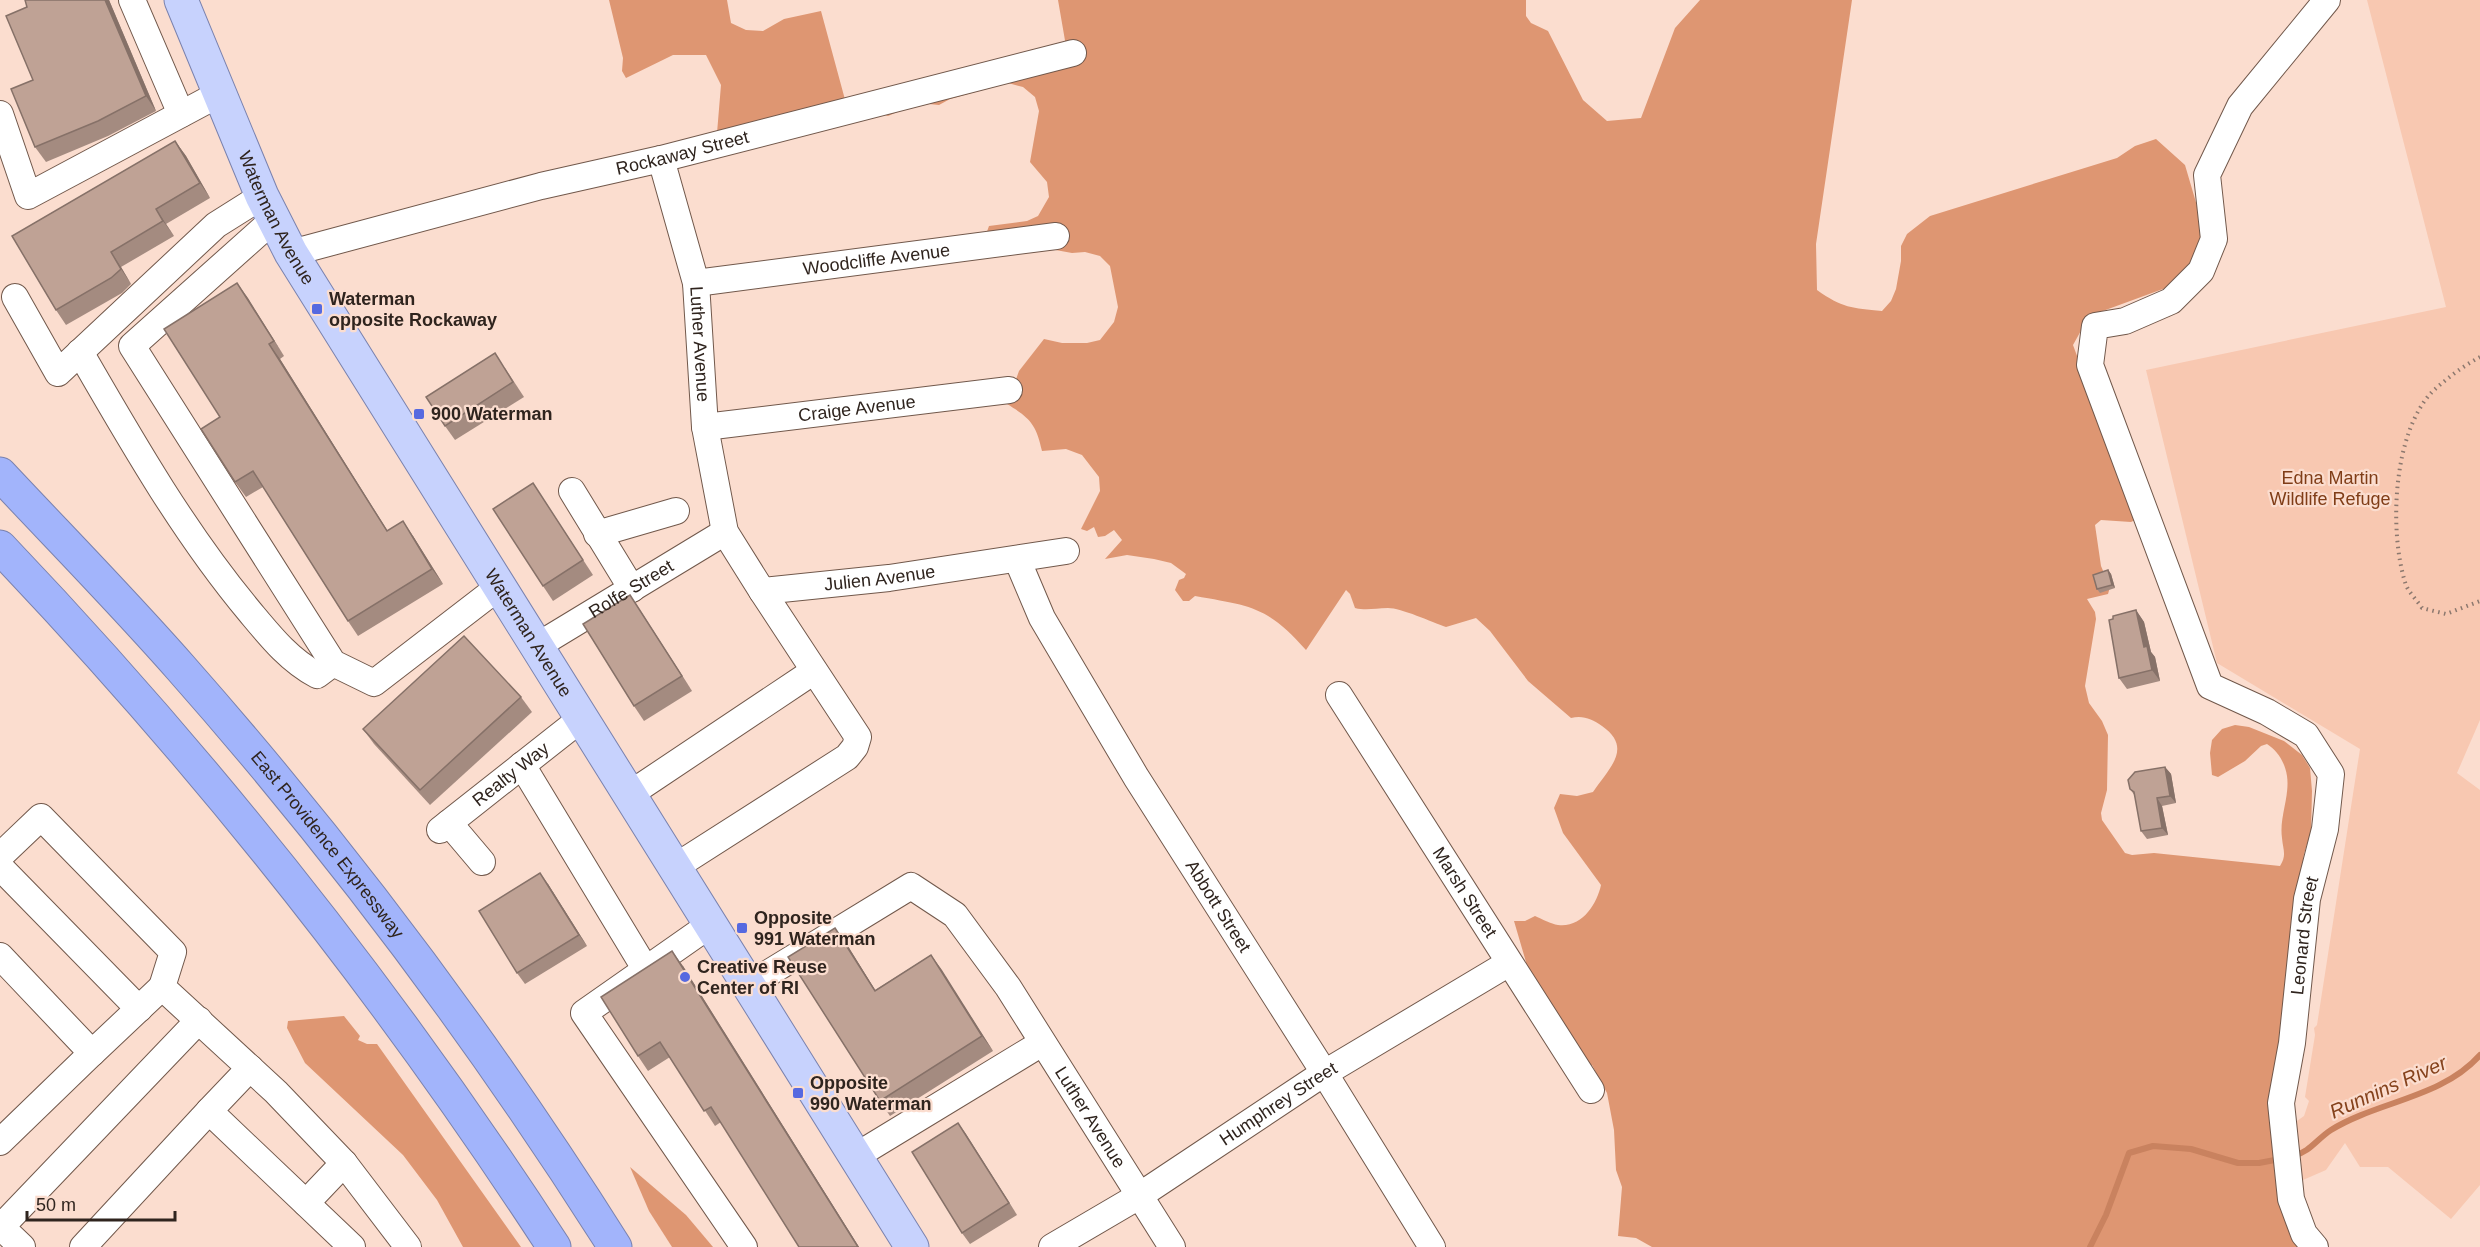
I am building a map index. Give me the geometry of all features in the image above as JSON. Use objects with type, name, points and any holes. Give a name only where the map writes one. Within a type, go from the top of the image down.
[{"type":"highway","name":"East Providence Expressway","points":[[0,474],[179,666],[343,863],[497,1069],[615,1247]]},
{"type":"highway","points":[[0,547],[140,699],[303,896],[414,1042],[554,1247]]},
{"type":"main road","name":"Waterman Avenue","points":[[181,0],[268,208],[291,254],[912,1247]]},
{"type":"street","points":[[132,0],[181,114]]},
{"type":"street","name":"Leonard Street","points":[[2315,1247],[2304,1234],[2291,1199],[2281,1103],[2292,1043],[2307,898],[2325,829],[2331,774],[2306,735],[2267,712],[2210,686],[2090,365],[2095,326],[2125,321],[2171,301],[2201,271],[2214,239],[2207,175],[2240,106],[2327,0]]},
{"type":"street","name":"Rockaway Street","points":[[291,254],[541,186],[661,159],[1073,53]]},
{"type":"street","points":[[0,114],[28,196],[219,94]]},
{"type":"street","name":"Luther Avenue","points":[[661,159],[696,283],[705,427],[725,532]]},
{"type":"street","points":[[15,297],[58,373],[216,225],[268,208]]},
{"type":"street","points":[[132,346],[268,208]]},
{"type":"street","name":"Woodcliffe Avenue","points":[[696,283],[1056,236]]},
{"type":"street","points":[[112,323],[132,346],[333,663],[374,683],[500,586]]},
{"type":"street","points":[[80,352],[170,501],[220,576],[299,665],[317,675],[333,663]]},
{"type":"street","name":"Craige Avenue","points":[[705,427],[1009,390]]},
{"type":"street","points":[[572,491],[632,589]]},
{"type":"street","points":[[597,534],[676,511]]},
{"type":"street","points":[[675,867],[847,757],[855,747],[858,737],[725,532]]},
{"type":"street","name":"Rolfe Street","points":[[537,646],[725,532]]},
{"type":"street","name":"Julien Avenue","points":[[762,591],[890,578],[1066,551]]},
{"type":"street","name":"Abbott Street","points":[[1017,559],[1042,618],[1136,777],[1432,1247]]},
{"type":"street","points":[[630,794],[814,671]]},
{"type":"street","name":"Marsh Street","points":[[1339,695],[1591,1090]]},
{"type":"street","name":"Realty Way","points":[[482,862],[445,826],[582,718]]},
{"type":"street","points":[[522,765],[646,969]]},
{"type":"street","points":[[0,856],[41,817],[172,952],[162,987],[0,1142]]},
{"type":"street","points":[[0,867],[139,1009]]},
{"type":"street","name":"Luther Avenue","points":[[748,985],[911,886],[956,915],[1008,987],[1172,1247]]},
{"type":"street","points":[[711,924],[584,1012],[744,1247]]},
{"type":"street","points":[[0,956],[92,1053]]},
{"type":"street","name":"Humphrey Street","points":[[1052,1247],[1139,1196],[1325,1074],[1509,963]]},
{"type":"street","points":[[162,987],[250,1068],[344,1162],[408,1247]]},
{"type":"street","points":[[22,1247],[1,1226],[199,1020]]},
{"type":"street","points":[[856,1156],[1042,1042]]},
{"type":"street","points":[[83,1247],[250,1068]]},
{"type":"street","points":[[209,1111],[352,1247]]},
{"type":"street","points":[[306,1203],[344,1162]]},
{"type":"path","points":[[2480,357],[2466,365],[2431,393],[2415,420],[2401,456],[2396,498],[2398,541],[2405,584],[2422,608],[2446,614],[2480,601]]},
{"type":"green space","name":"Edna Martin Wildlife Refuge","points":[[2367,0],[2480,0],[2480,720],[2457,773],[2480,790],[2480,1185],[2451,1219],[2388,1167],[2360,1167],[2345,1143],[2326,1170],[2303,1180],[2274,1185],[2266,1143],[2304,1116],[2309,1101],[2305,1097],[2315,1035],[2314,1028],[2317,1025],[2360,749],[2217,663],[2146,370],[2446,307]]},
{"type":"shaded area","points":[[609,0],[727,0],[731,23],[746,30],[763,31],[784,19],[821,11],[847,107],[717,133],[721,85],[706,55],[673,55],[626,78],[622,71],[623,58]]},
{"type":"shaded area","points":[[1058,0],[1526,0],[1526,16],[1531,23],[1548,31],[1583,100],[1607,121],[1641,118],[1675,28],[1700,0],[1852,0],[1816,244],[1817,290],[1841,304],[1863,309],[1882,311],[1891,301],[1896,289],[1901,246],[1907,234],[1930,216],[2117,158],[2135,146],[2156,139],[2185,165],[2207,240],[2203,254],[2171,286],[2092,315],[2073,345],[2137,519],[2131,522],[2101,520],[2095,525],[2101,566],[2110,587],[2108,594],[2087,599],[2095,612],[2096,619],[2085,686],[2089,703],[2102,721],[2108,735],[2107,790],[2101,813],[2102,820],[2125,853],[2132,855],[2154,853],[2280,866],[2284,855],[2281,830],[2288,784],[2283,762],[2267,744],[2261,746],[2245,761],[2218,777],[2212,775],[2210,753],[2212,740],[2222,729],[2235,725],[2249,727],[2284,741],[2302,755],[2310,768],[2311,831],[2304,854],[2299,888],[2279,1077],[2309,1247],[1652,1247],[1636,1238],[1618,1236],[1622,1187],[1616,1170],[1614,1130],[1607,1093],[1592,1065],[1579,1068],[1515,965],[1526,962],[1514,921],[1525,921],[1535,916],[1555,924],[1567,925],[1581,919],[1596,900],[1601,885],[1563,833],[1554,808],[1560,794],[1577,796],[1593,792],[1616,758],[1616,742],[1611,734],[1591,720],[1583,717],[1571,718],[1528,681],[1490,631],[1476,618],[1446,627],[1394,609],[1355,608],[1346,590],[1306,650],[1280,624],[1257,610],[1230,602],[1195,596],[1189,601],[1183,601],[1175,590],[1179,580],[1186,574],[1171,563],[1127,555],[1105,559],[1122,540],[1114,530],[1105,536],[1098,537],[1094,527],[1087,531],[1081,529],[1100,491],[1099,477],[1082,455],[1066,449],[1042,451],[1031,423],[1007,404],[1019,371],[1044,339],[1062,343],[1087,343],[1100,340],[1114,322],[1118,307],[1110,266],[1100,256],[1085,252],[1072,253],[985,237],[989,226],[1027,221],[1038,216],[1049,197],[1047,182],[1030,162],[1039,111],[1035,97],[1023,87],[1008,83],[950,99],[939,105],[929,104],[902,110],[888,116],[879,113],[1067,52]]},
{"type":"shaded area","points":[[344,1016],[360,1036],[358,1040],[367,1044],[377,1044],[521,1247],[463,1247],[437,1200],[403,1155],[305,1063],[287,1028],[288,1021]]},
{"type":"shaded area","points":[[630,1167],[686,1215],[713,1247],[672,1247],[649,1211]]},
{"type":"building","points":[[25,0],[105,0],[146,96],[98,121],[35,147],[11,89],[33,80],[6,16],[27,7]]},
{"type":"building","points":[[175,141],[200,183],[156,209],[163,221],[111,252],[121,269],[111,278],[56,310],[12,236]]},
{"type":"building","points":[[237,283],[274,341],[269,344],[387,531],[403,521],[432,569],[348,621],[253,471],[235,482],[201,429],[220,417],[164,329]]},
{"type":"building","points":[[495,353],[513,382],[445,426],[426,397]]},
{"type":"building","points":[[533,483],[583,560],[543,586],[493,509]]},
{"type":"building","points":[[2108,570],[2112,585],[2097,589],[2093,575]]},
{"type":"building","points":[[630,595],[682,676],[634,706],[583,624]]},
{"type":"building","points":[[2136,610],[2144,647],[2147,646],[2152,670],[2119,678],[2109,620],[2113,619],[2113,616]]},
{"type":"building","points":[[464,636],[521,697],[420,790],[363,729]]},
{"type":"building","points":[[2165,767],[2170,796],[2157,798],[2162,828],[2141,831],[2134,792],[2130,789],[2128,780],[2135,772]]},
{"type":"building","points":[[540,873],[579,935],[517,973],[479,911]]},
{"type":"building","points":[[835,928],[875,991],[931,955],[982,1036],[880,1101],[788,957]]},
{"type":"building","points":[[672,951],[858,1247],[799,1247],[711,1107],[704,1111],[660,1042],[638,1056],[601,997]]},
{"type":"building","points":[[958,1123],[1009,1203],[962,1233],[912,1152]]},
{"type":"waterway","name":"Runnins River","points":[[2293,1156],[2304,1152],[2331,1130],[2349,1120],[2447,1081],[2480,1055]]},
{"type":"waterway","name":"Runnins River","points":[[2090,1247],[2106,1215],[2129,1153],[2153,1146],[2191,1149],[2238,1163],[2259,1163],[2280,1159]]},
{"type":"place","name":"Waterman opposite Rockaway","points":[[317,309]]},
{"type":"place","name":"900 Waterman","points":[[419,414]]},
{"type":"place","name":"Opposite 991 Waterman","points":[[742,928]]},
{"type":"place","name":"Creative Reuse Center of RI","points":[[685,977]]},
{"type":"place","name":"Opposite 990 Waterman","points":[[798,1093]]}]
